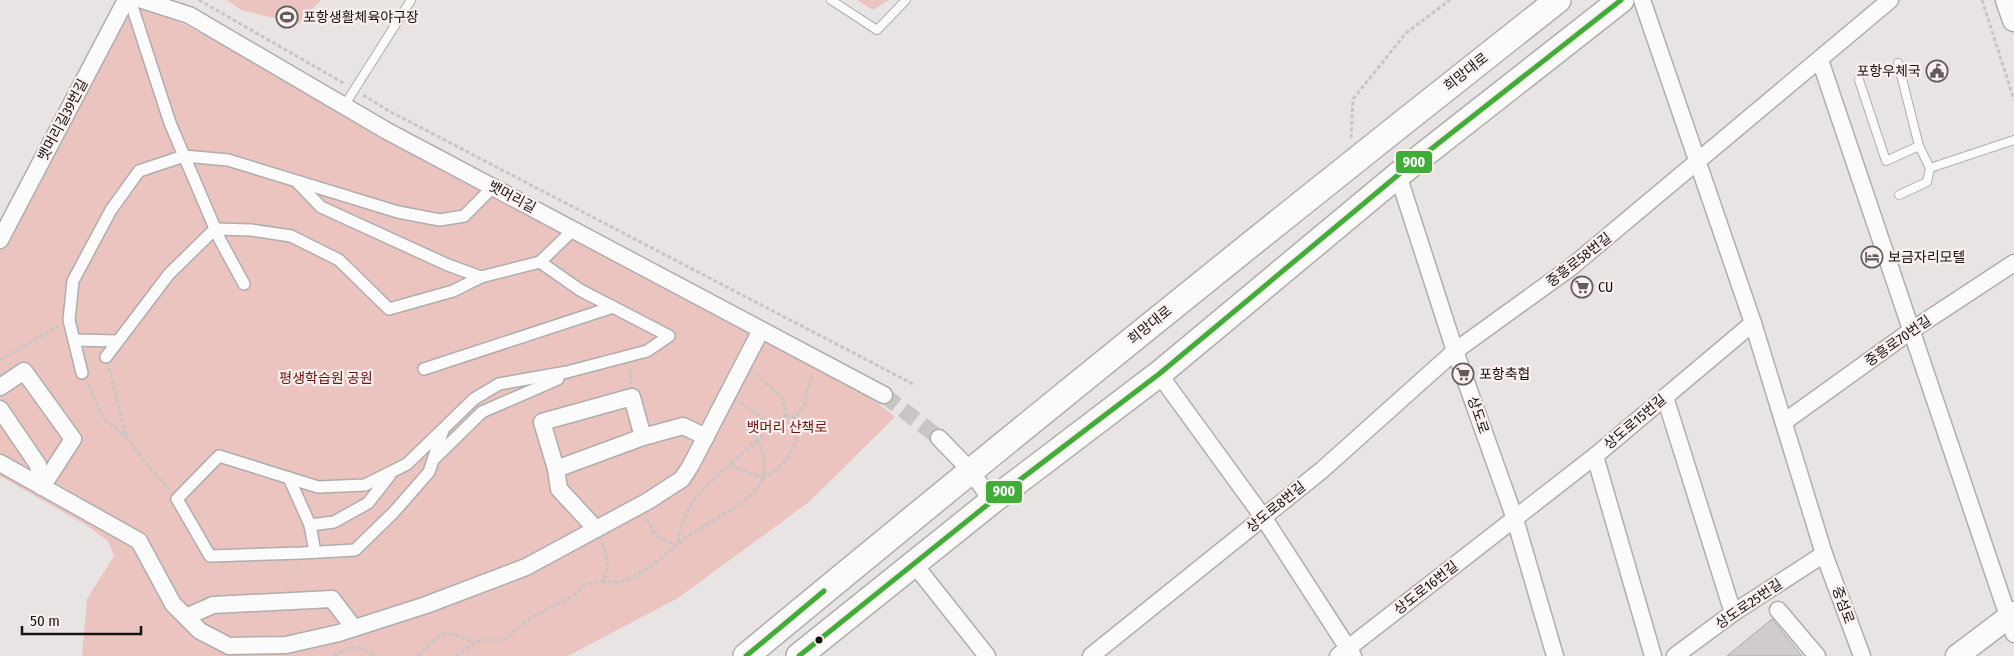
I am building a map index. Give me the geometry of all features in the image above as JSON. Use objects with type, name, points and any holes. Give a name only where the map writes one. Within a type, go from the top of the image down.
[{"type":"main road","name":"희망대로","points":[[746,656],[970,470],[1558,0]]},
{"type":"main road","points":[[800,656],[992,501],[1159,374],[1398,176],[1621,0]]},
{"type":"main road","points":[[2007,0],[2014,20]]},
{"type":"main road","points":[[1957,656],[2012,622]]},
{"type":"street","points":[[128,0],[170,123],[215,229],[244,284]]},
{"type":"street","name":"뱃머리길39번길","points":[[0,240],[128,0]]},
{"type":"street","name":"뱃머리길","points":[[142,0],[189,15],[387,131],[884,395]]},
{"type":"street","points":[[1642,0],[1753,323],[1784,422]]},
{"type":"street","name":"중흥로58번길","points":[[1455,351],[1570,268],[1698,163],[1890,0]]},
{"type":"street","points":[[1820,60],[2012,622]]},
{"type":"street","points":[[82,372],[69,320],[73,281],[111,210],[139,171],[184,156],[228,160],[334,194],[440,220],[464,216],[493,187]]},
{"type":"street","name":"상도로","points":[[1398,176],[1455,351],[1515,520],[1555,656]]},
{"type":"street","points":[[295,180],[321,207],[448,265],[481,277]]},
{"type":"street","points":[[106,357],[169,274],[215,229],[251,230],[291,236],[339,260],[389,309],[453,291],[481,277],[540,262],[573,230]]},
{"type":"street","points":[[443,430],[429,472],[394,512],[355,550],[210,556],[178,499],[219,456],[318,487],[365,485],[407,464],[474,399],[499,384],[567,372],[647,351],[669,336],[580,290],[540,262]]},
{"type":"street","name":"중흥로70번길","points":[[1784,422],[1912,330],[2014,263]]},
{"type":"street","points":[[424,369],[613,307]]},
{"type":"street","name":"상도로15번길","points":[[1515,520],[1595,456],[1753,323]]},
{"type":"street","points":[[0,463],[139,541],[173,604],[200,631],[229,646],[286,644],[354,628],[426,605],[526,567],[641,505],[682,479],[706,437],[761,330]]},
{"type":"street","points":[[74,340],[118,341]]},
{"type":"street","name":"상도로8번길","points":[[1091,656],[1322,470],[1455,351]]},
{"type":"street","points":[[0,387],[24,371],[73,439],[42,487]]},
{"type":"street","points":[[433,459],[482,412],[565,376],[567,372]]},
{"type":"street","points":[[1159,374],[1263,516],[1346,654]]},
{"type":"street","points":[[596,529],[559,489],[556,470],[542,422],[632,397],[642,437]]},
{"type":"street","points":[[1666,397],[1733,613]]},
{"type":"street","points":[[0,409],[38,465],[42,487]]},
{"type":"street","name":"중섬로","points":[[1784,422],[1824,554],[1862,656]]},
{"type":"street","points":[[556,470],[642,437],[683,426],[706,437]]},
{"type":"street","points":[[939,438],[970,470],[992,501]]},
{"type":"street","points":[[1595,456],[1653,656]]},
{"type":"street","points":[[310,525],[334,522],[368,503],[393,472]]},
{"type":"street","points":[[289,478],[310,525],[315,552]]},
{"type":"street","name":"상도로16번길","points":[[1346,654],[1515,520]]},
{"type":"street","name":"상도로25번길","points":[[1675,656],[1733,613],[1824,554]]},
{"type":"street","points":[[914,564],[987,656]]},
{"type":"street","points":[[186,617],[213,604],[332,599],[354,628]]},
{"type":"street","points":[[1778,610],[1817,656]]},
{"type":"lane","points":[[344,106],[411,0]]},
{"type":"lane","points":[[831,0],[877,30],[906,0]]},
{"type":"lane","points":[[1898,63],[1919,146],[1930,168],[1927,182],[1899,195]]},
{"type":"lane","points":[[1859,80],[1886,161],[1919,146]]},
{"type":"lane","points":[[1930,168],[2014,140]]},
{"type":"path","points":[[199,0],[389,111],[913,384]]},
{"type":"path","points":[[1351,164],[1352,99],[1406,34],[1450,0]]},
{"type":"path","points":[[1982,0],[2014,100]]},
{"type":"path","points":[[0,360],[69,320]]},
{"type":"path","points":[[628,356],[632,397]]},
{"type":"path","points":[[106,357],[126,437]]},
{"type":"path","points":[[730,464],[746,472],[763,475],[774,473],[787,458],[796,440],[795,418],[805,404],[806,393],[818,360]]},
{"type":"path","points":[[744,364],[762,378],[783,399],[786,415]]},
{"type":"path","points":[[82,372],[104,419],[126,437],[148,466],[178,499]]},
{"type":"path","points":[[725,400],[741,402],[769,423]]},
{"type":"path","points":[[786,415],[795,418]]},
{"type":"path","points":[[680,542],[678,538],[682,520],[688,508],[703,488],[757,440],[769,423],[778,421],[786,415]]},
{"type":"path","points":[[455,656],[480,640],[503,640],[531,618],[576,594],[585,584],[620,582],[650,567],[680,542],[722,514],[741,505],[754,493],[766,467],[764,452],[757,440]]},
{"type":"path","points":[[641,505],[655,535],[677,546]]},
{"type":"path","points":[[596,529],[608,560],[608,573],[602,582]]},
{"type":"path","points":[[418,656],[431,642],[445,633],[459,635],[475,643]]},
{"type":"path","points":[[334,656],[343,650],[353,647],[362,648],[376,656]]},
{"type":"green space","name":"평생학습원 공원","points":[[126,0],[137,0],[344,106],[761,330],[878,403],[895,417],[809,502],[678,598],[568,656],[82,656],[87,599],[114,556],[108,541],[86,525],[0,476],[0,240]]},
{"type":"green space","name":"포항생활체육야구장","points":[[227,0],[321,0],[298,24],[241,10]]},
{"type":"green space","points":[[857,0],[889,0],[873,10]]},
{"type":"building","points":[[1772,619],[1802,656],[1727,656]]},
{"type":"tunnel","points":[[884,395],[939,438]]},
{"type":"transit line","name":"900","points":[[799,656],[992,501],[1159,374],[1398,175],[1621,0]]},
{"type":"transit line","name":"900","points":[[746,656],[824,591]]},
{"type":"place","name":"포항생활체육야구장","points":[[287,17]]},
{"type":"place","name":"포항우체국","points":[[1937,71]]},
{"type":"place","name":"보금자리모텔","points":[[1872,257]]},
{"type":"place","name":"CU","points":[[1582,287]]},
{"type":"place","name":"포항축협","points":[[1463,374]]},
{"type":"park label","name":"뱃머리 산책로","points":[[787,427]]}]
